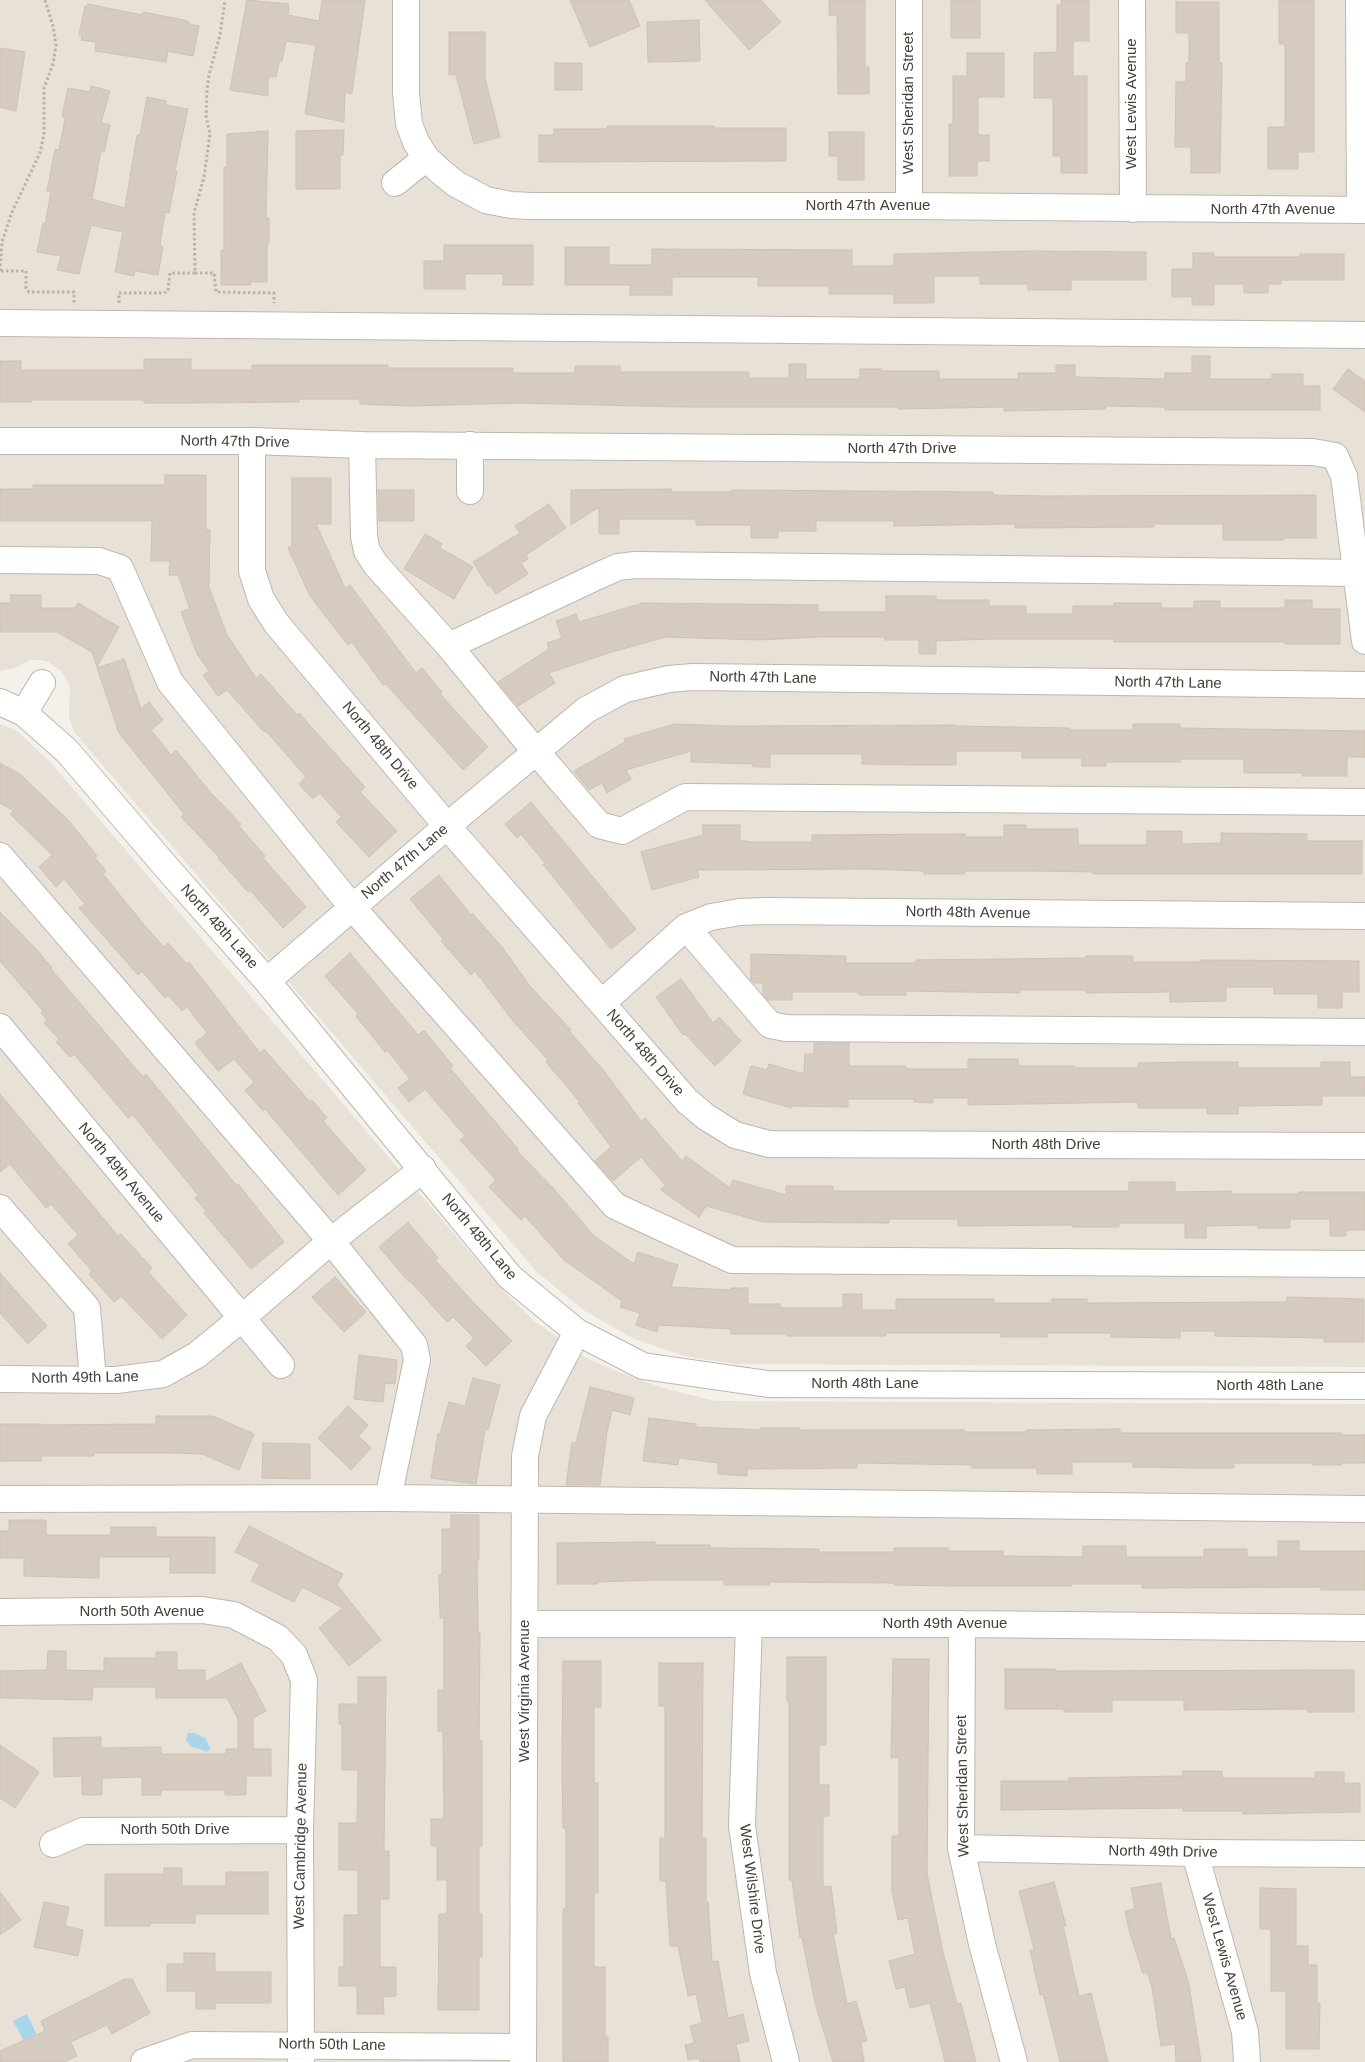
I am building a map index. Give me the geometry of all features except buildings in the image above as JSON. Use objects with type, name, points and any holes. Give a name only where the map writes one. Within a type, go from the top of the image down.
[{"type":"street","points":[[394,184],[426,158],[416,142],[407,113],[406,0]]},
{"type":"street","name":"West Sheridan Street","points":[[908,0],[908,206]]},
{"type":"street","name":"West Lewis Avenue","points":[[1132,0],[1133,209]]},
{"type":"street","points":[[1359,0],[1362,210]]},
{"type":"street","name":"North 47th Avenue","points":[[426,158],[456,184],[474,195],[486,200],[511,205],[1362,210]]},
{"type":"street","points":[[0,323],[1365,335]]},
{"type":"street","name":"North 47th Drive","points":[[0,441],[252,441],[362,445],[1303,452],[1334,456],[1344,476],[1361,573]]},
{"type":"street","name":"North 48th Drive","points":[[252,441],[252,570],[261,599],[276,623],[447,826],[687,1101],[706,1117],[735,1135],[769,1144],[1365,1146]]},
{"type":"street","points":[[362,445],[364,536],[367,551],[376,565],[449,646],[599,825],[622,831],[685,797],[1365,802]]},
{"type":"street","points":[[470,445],[470,491]]},
{"type":"street","points":[[0,560],[99,561],[120,568],[170,682],[352,907],[615,1206],[732,1260],[1365,1264]]},
{"type":"street","points":[[449,646],[618,567],[635,565],[1361,573],[1365,641]]},
{"type":"street","name":"North 47th Lane","points":[[267,981],[447,826],[586,710],[625,689],[669,679],[713,677],[1365,686]]},
{"type":"street","points":[[24,713],[42,683]]},
{"type":"street","name":"North 48th Lane","points":[[0,702],[24,713],[67,750],[167,868],[267,981],[510,1277],[577,1332],[643,1366],[768,1384],[1365,1386]]},
{"type":"street","points":[[0,856],[331,1241],[414,1346],[417,1360],[388,1498]]},
{"type":"street","name":"North 48th Avenue","points":[[602,1003],[686,927],[711,917],[740,912],[1365,916]]},
{"type":"street","points":[[686,927],[770,1025],[786,1028],[1365,1032]]},
{"type":"street","name":"North 49th Avenue","points":[[0,1028],[242,1318]]},
{"type":"street","name":"North 49th Lane","points":[[0,1378],[116,1380],[164,1374],[197,1355],[331,1241],[423,1169]]},
{"type":"street","points":[[0,1208],[87,1308],[93,1380]]},
{"type":"street","points":[[242,1318],[281,1365]]},
{"type":"street","name":"West Virginia Avenue","points":[[523,2055],[525,1456],[533,1416],[577,1332]]},
{"type":"street","points":[[0,1499],[388,1498],[1365,1509]]},
{"type":"street","name":"North 50th Avenue","points":[[0,1612],[202,1610],[234,1615],[278,1638]]},
{"type":"street","name":"North 49th Avenue","points":[[525,1624],[962,1624],[1365,1628]]},
{"type":"street","name":"West Wilshire Drive","points":[[750,1624],[742,1826],[762,1973],[786,2062]]},
{"type":"street","name":"West Sheridan Street","points":[[962,1624],[961,1848],[982,1944],[1014,2062]]},
{"type":"street","name":"West Cambridge Avenue","points":[[278,1638],[294,1655],[304,1680],[300,1830],[300,2053]]},
{"type":"street","name":"North 50th Drive","points":[[53,1844],[83,1831],[300,1830]]},
{"type":"street","name":"North 49th Drive","points":[[961,1848],[1195,1853],[1365,1854]]},
{"type":"street","name":"West Lewis Avenue","points":[[1195,1853],[1245,2032],[1247,2062]]},
{"type":"street","name":"North 50th Lane","points":[[144,2062],[192,2045],[300,2053],[523,2055]]},
{"type":"path","points":[[45,0],[53,26],[56,45],[53,64],[44,88],[44,134],[40,153],[12,212],[2,242],[1,271],[26,271],[26,288],[29,292],[74,292],[74,304]]},
{"type":"path","points":[[195,273],[194,213],[204,177],[209,144],[207,90],[209,75],[220,36],[225,0]]},
{"type":"path","points":[[119,304],[119,293],[164,293],[170,286],[170,273],[214,273],[214,289],[219,293],[274,293],[274,304]]},
{"type":"shaded area","points":[[0,0],[1365,0],[1365,1367],[735,1364],[684,1356],[632,1338],[585,1311],[538,1273],[75,733],[69,717],[70,687],[62,672],[49,662],[40,660],[31,660],[15,668],[0,671]]},
{"type":"shaded area","points":[[0,724],[16,730],[51,763],[498,1285],[534,1321],[585,1357],[618,1372],[666,1389],[716,1401],[1365,1404],[1365,2062],[0,2062]]},
{"type":"water","points":[[188,1733],[194,1733],[205,1738],[211,1749],[206,1752],[191,1747],[186,1740]]},
{"type":"water","points":[[27,2014],[37,2035],[24,2041],[13,2021]]}]
